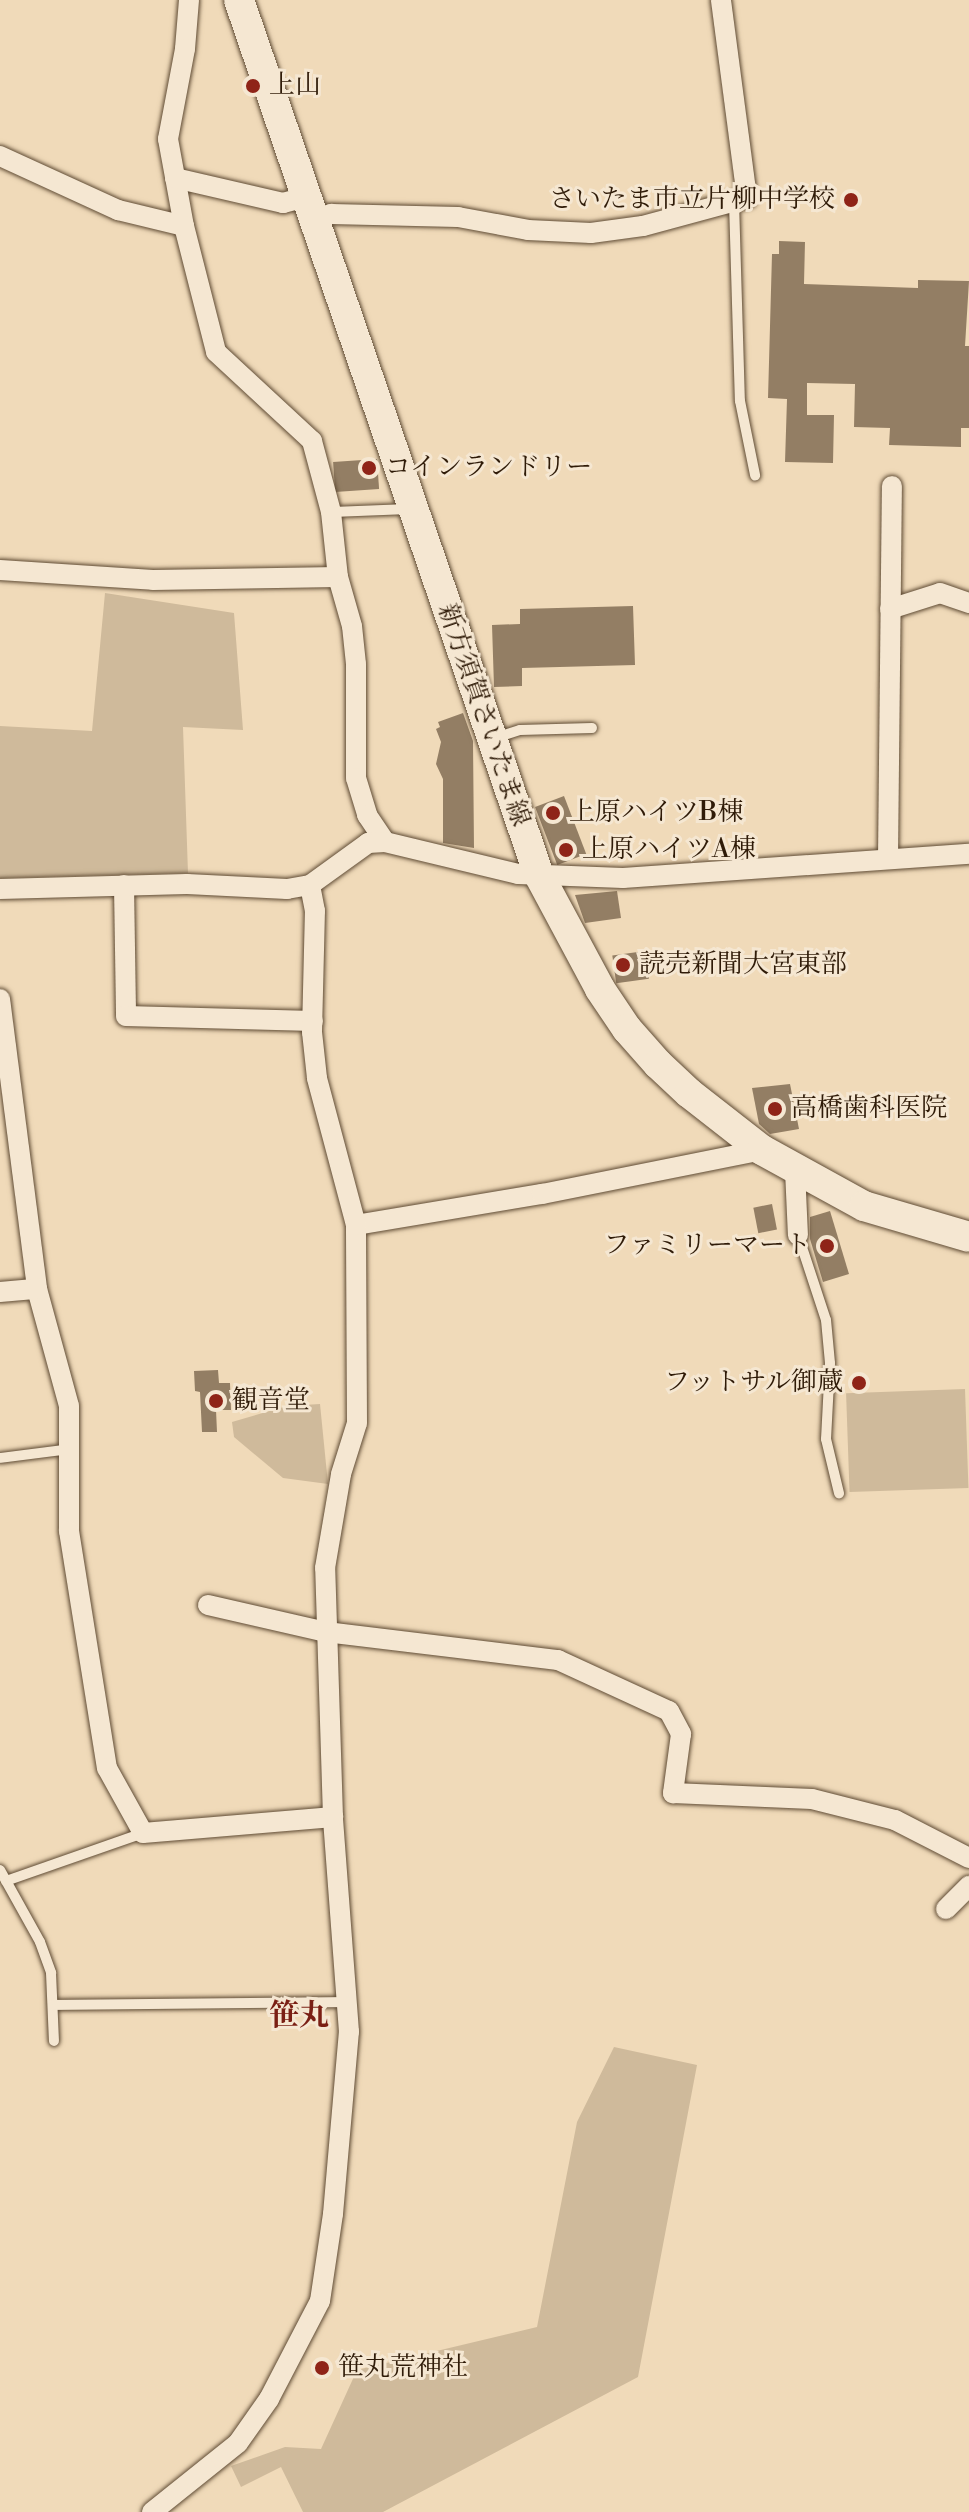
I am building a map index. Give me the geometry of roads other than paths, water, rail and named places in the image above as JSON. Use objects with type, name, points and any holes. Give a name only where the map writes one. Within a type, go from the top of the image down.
[{"type":"main road","name":"新方須賀さいたま線","points":[[239,0],[313,207],[491,740],[539,875],[575,947],[627,1029],[689,1093],[762,1150],[864,1206],[969,1237]]},
{"type":"street","points":[[189,0],[185,49],[168,139],[184,226],[216,352],[312,441],[331,512],[338,577],[352,626],[356,664],[356,778],[367,815],[385,842]]},
{"type":"street","points":[[175,178],[313,207],[331,214],[458,217],[528,230],[591,233],[643,226],[747,198],[721,0]]},
{"type":"street","points":[[0,156],[118,210],[184,226]]},
{"type":"street","points":[[888,859],[892,486]]},
{"type":"street","points":[[0,570],[153,580],[338,577]]},
{"type":"street","points":[[890,609],[940,593],[969,603]]},
{"type":"street","points":[[0,889],[124,885],[287,889],[310,885],[368,843],[385,842],[518,874],[623,878],[969,854]]},
{"type":"street","points":[[124,885],[126,1016],[313,1021]]},
{"type":"street","points":[[152,2512],[238,2443],[269,2399],[320,2301],[333,2214],[349,2032],[333,1817],[325,1568],[341,1474],[357,1423],[356,1225],[317,1078],[313,1021],[315,911],[310,885]]},
{"type":"street","points":[[0,999],[37,1289],[69,1406],[69,1531],[107,1768],[143,1833],[333,1817]]},
{"type":"street","points":[[356,1225],[542,1194],[762,1150]]},
{"type":"street","points":[[795,1170],[798,1235]]},
{"type":"street","points":[[0,1292],[37,1289]]},
{"type":"street","points":[[208,1605],[326,1632],[558,1660],[669,1711],[681,1734],[673,1793],[812,1799],[895,1820],[969,1858]]},
{"type":"street","points":[[946,1909],[969,1886]]},
{"type":"lane","points":[[734,202],[740,401],[755,475]]},
{"type":"lane","points":[[331,512],[412,509]]},
{"type":"lane","points":[[491,740],[520,730],[592,728]]},
{"type":"lane","points":[[798,1235],[826,1320],[830,1363],[826,1439],[839,1493]]},
{"type":"lane","points":[[0,1458],[70,1449]]},
{"type":"lane","points":[[54,2041],[51,1973],[40,1942],[3,1876],[143,1833]]},
{"type":"lane","points":[[53,2005],[346,2002]]},
{"type":"place","name":"上山","points":[[253,86]]},
{"type":"place","name":"さいたま市立片柳中学校","points":[[851,200]]},
{"type":"place","name":"コインランドリー","points":[[369,468]]},
{"type":"place","name":"上原ハイツB棟","points":[[553,813]]},
{"type":"place","name":"上原ハイツA棟","points":[[566,850]]},
{"type":"place","name":"読売新聞大宮東部","points":[[623,965]]},
{"type":"place","name":"高橋歯科医院","points":[[775,1109]]},
{"type":"place","name":"ファミリーマート","points":[[827,1246]]},
{"type":"place","name":"フットサル御蔵","points":[[859,1383]]},
{"type":"place","name":"観音堂","points":[[216,1401]]},
{"type":"place","name":"笹丸荒神社","points":[[322,2368]]},
{"type":"district","name":"笹丸","points":[[299,2016]]}]
